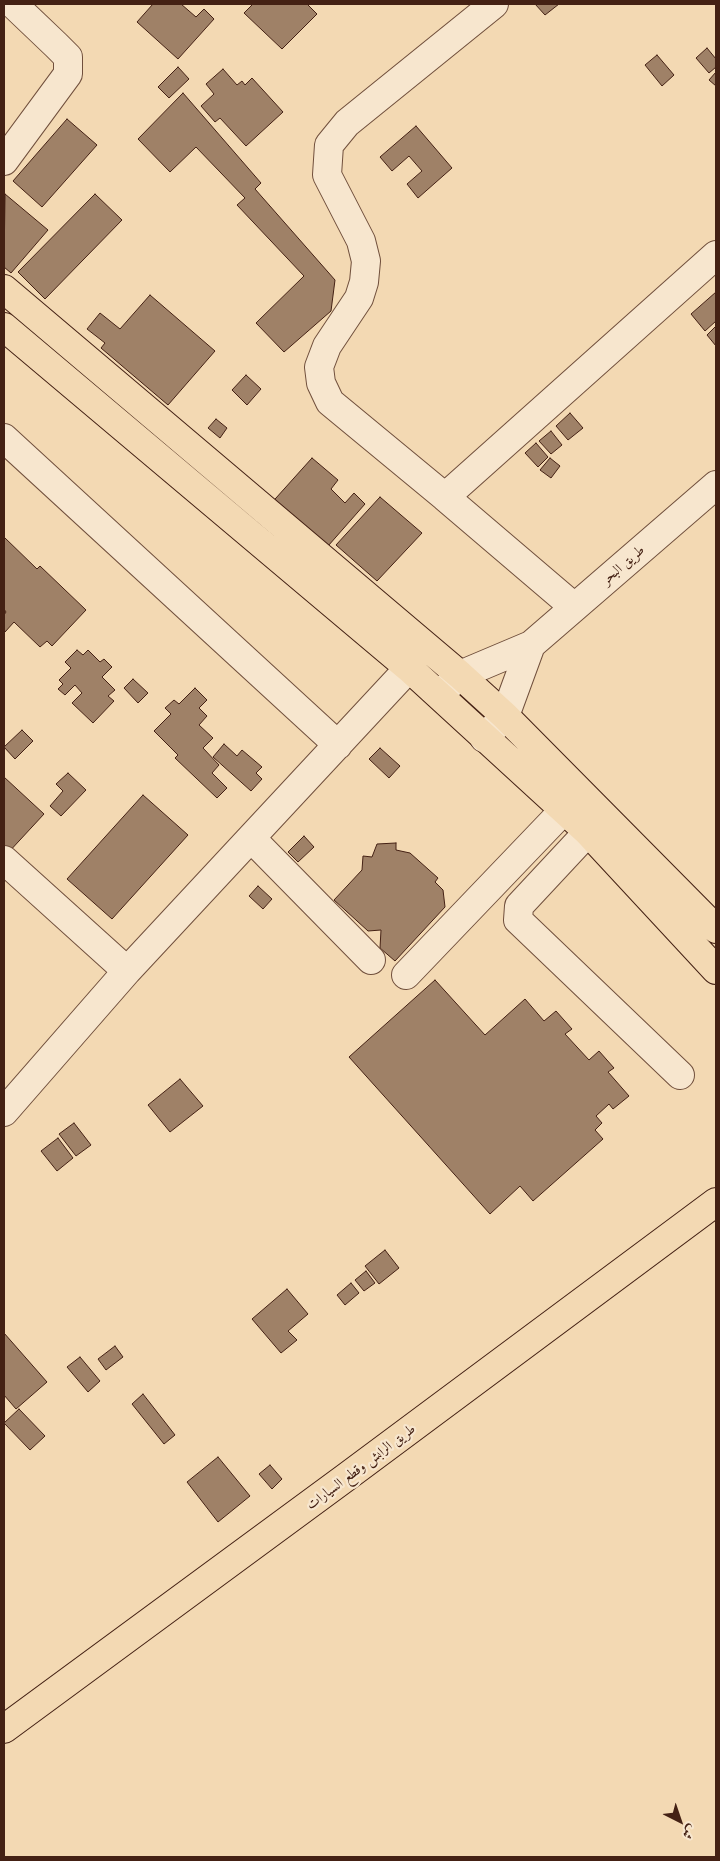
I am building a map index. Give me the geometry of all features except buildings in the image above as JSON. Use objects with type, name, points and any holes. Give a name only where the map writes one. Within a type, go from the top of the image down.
[{"type":"main road","points":[[4,288],[460,675],[505,716],[716,929]]},
{"type":"main road","points":[[4,326],[439,695],[588,832],[716,970]]},
{"type":"main road","name":"طريق الرابش وقطع السيارات","points":[[4,1729],[346,1478],[716,1202]]},
{"type":"street","points":[[4,161],[68,74],[68,58],[56,44],[12,4]]},
{"type":"street","points":[[494,4],[347,122],[329,144],[327,175],[360,242],[366,261],[364,282],[359,298],[327,346],[319,367],[321,383],[330,402],[446,497],[574,607]]},
{"type":"street","points":[[446,497],[716,255]]},
{"type":"street","points":[[4,438],[338,745]]},
{"type":"street","name":"طريق البحر","points":[[531,645],[716,485]]},
{"type":"street","points":[[439,695],[460,675],[531,645]]},
{"type":"street","points":[[484,738],[505,716],[531,645]]},
{"type":"street","points":[[4,1112],[127,970],[409,668]]},
{"type":"street","points":[[406,975],[564,810]]},
{"type":"street","points":[[588,832],[519,906],[518,920],[680,1076]]},
{"type":"street","points":[[251,838],[371,960]]},
{"type":"street","points":[[4,860],[127,970]]}]
